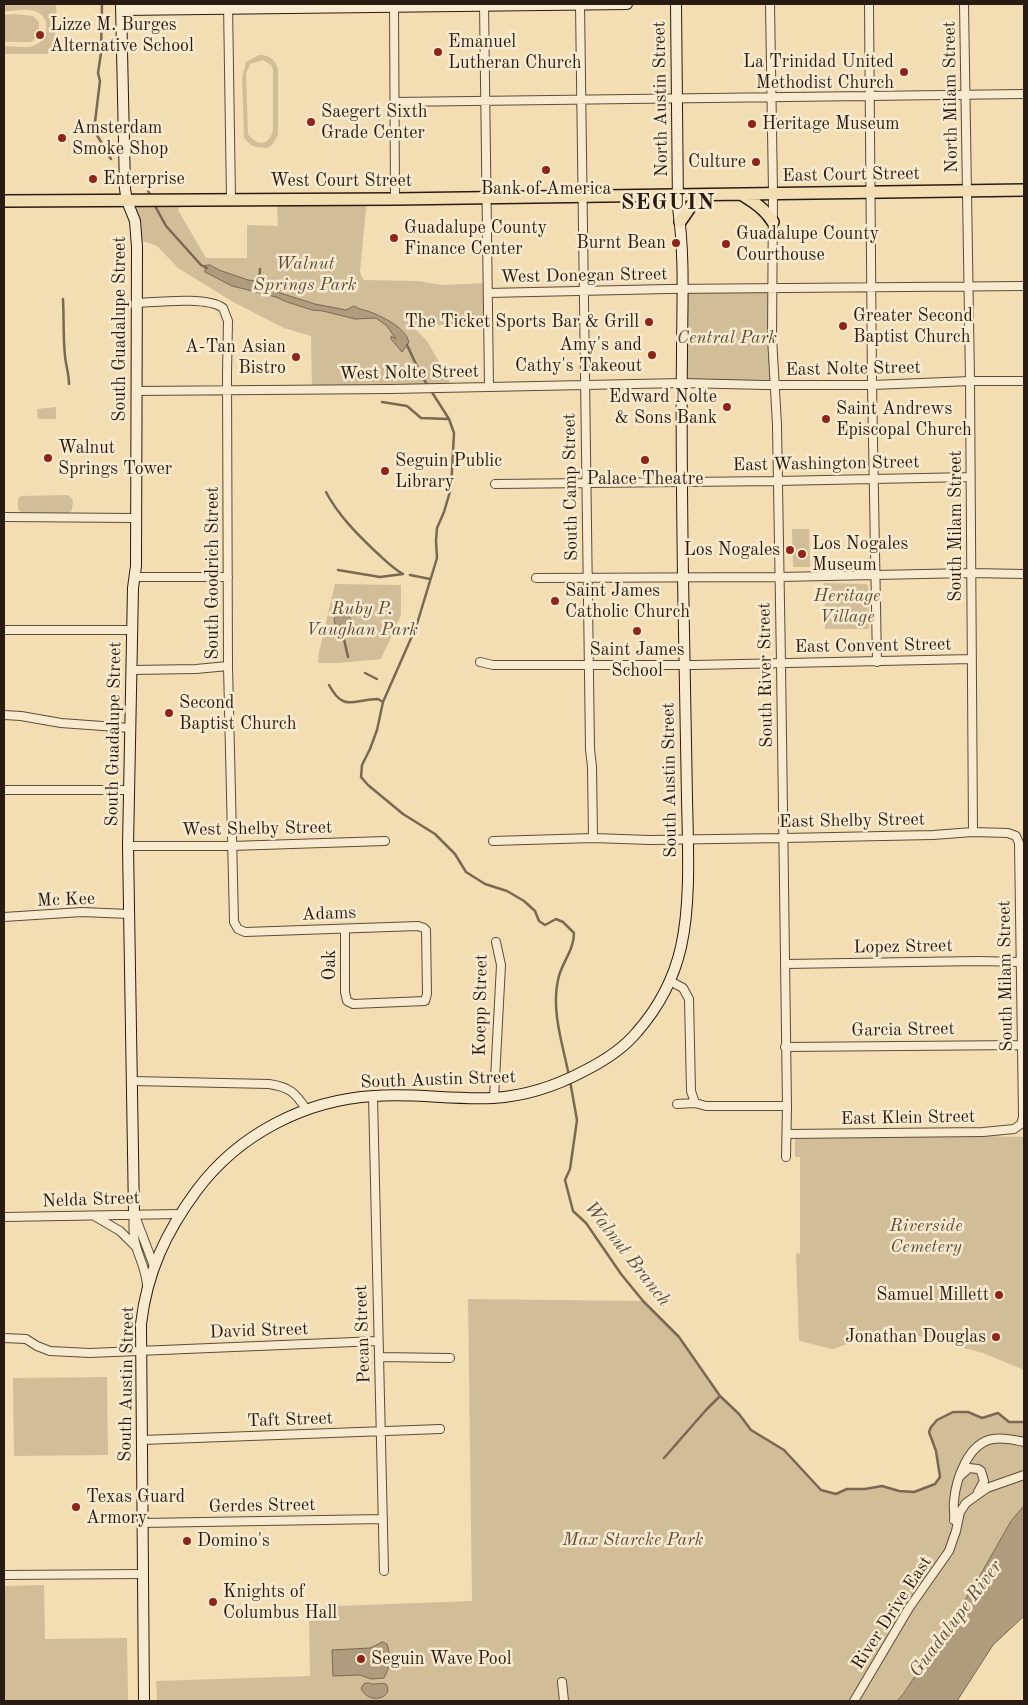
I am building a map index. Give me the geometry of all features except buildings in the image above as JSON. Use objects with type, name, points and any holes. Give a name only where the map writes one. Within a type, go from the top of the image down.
[{"type":"main road","points":[[121,7],[627,4]]},
{"type":"main road","name":"North Austin Street","points":[[676,4],[678,194]]},
{"type":"main road","name":"South Guadalupe Street","points":[[121,7],[125,189],[136,228],[137,303],[135,518],[128,846],[134,1214]]},
{"type":"main road","name":"East Court Street","points":[[678,194],[1024,190]]},
{"type":"main road","points":[[740,193],[760,206],[773,222]]},
{"type":"main road","name":"West Court Street","points":[[4,201],[395,199],[678,194]]},
{"type":"main road","name":"South Austin Street","points":[[144,1701],[140,1350],[142,1318],[147,1288],[154,1266],[179,1214],[204,1181],[235,1150],[268,1127],[306,1109],[348,1099],[373,1096],[494,1098],[528,1093],[565,1081],[596,1065],[618,1050],[636,1033],[652,1013],[670,981],[681,946],[684,927],[688,839],[683,578],[682,289],[678,194]]},
{"type":"main road","points":[[680,222],[691,206],[711,194]]},
{"type":"street","name":"South Camp Street","points":[[580,4],[584,386],[593,838]]},
{"type":"street","name":"South River Street","points":[[770,4],[773,377],[775,386],[784,838],[786,1157]]},
{"type":"street","points":[[868,4],[877,662]]},
{"type":"street","name":"North Milam Street","points":[[964,4],[968,190]]},
{"type":"street","points":[[484,5],[489,387]]},
{"type":"street","points":[[228,6],[231,199]]},
{"type":"street","points":[[394,6],[395,199]]},
{"type":"street","points":[[394,102],[1024,94]]},
{"type":"street","name":"South Milam Street","points":[[968,190],[973,832]]},
{"type":"street","points":[[682,289],[1024,286]]},
{"type":"street","name":"West Donegan Street","points":[[488,293],[682,289]]},
{"type":"street","name":"South Goodrich Street","points":[[137,303],[206,302],[219,304],[223,308],[228,321],[228,666],[232,917],[237,927]]},
{"type":"street","name":"East Nolte Street","points":[[682,383],[697,385],[775,386],[1024,381]]},
{"type":"street","name":"West Nolte Street","points":[[136,391],[410,389],[682,383]]},
{"type":"street","name":"East Washington Street","points":[[495,484],[970,477]]},
{"type":"street","points":[[4,517],[135,518]]},
{"type":"street","points":[[536,578],[876,577],[971,573],[1024,574]]},
{"type":"street","points":[[134,577],[228,577]]},
{"type":"street","points":[[4,630],[133,630]]},
{"type":"street","name":"East Convent Street","points":[[480,662],[493,665],[590,665],[877,662],[972,659]]},
{"type":"street","points":[[132,670],[196,669],[228,666]]},
{"type":"street","points":[[4,715],[61,723],[130,728]]},
{"type":"street","points":[[4,790],[129,790]]},
{"type":"street","name":"East Shelby Street","points":[[688,839],[933,835],[973,832],[1008,833],[1016,836]]},
{"type":"street","name":"South Milam Street","points":[[1016,836],[1019,843],[1023,1117]]},
{"type":"street","points":[[493,841],[593,838],[688,839]]},
{"type":"street","name":"West Shelby Street","points":[[128,846],[231,846],[385,841]]},
{"type":"street","name":"Mc Kee","points":[[4,917],[82,912],[129,914]]},
{"type":"street","name":"Adams","points":[[237,927],[245,932],[418,926],[426,930],[425,1001],[353,1004],[347,1001]]},
{"type":"street","name":"Oak","points":[[345,929],[345,992],[347,1001]]},
{"type":"street","name":"Koepp Street","points":[[494,1098],[501,965],[496,942]]},
{"type":"street","name":"Lopez Street","points":[[785,964],[1021,962]]},
{"type":"street","points":[[670,981],[683,988],[689,999],[691,1091],[695,1103]]},
{"type":"street","name":"Garcia Street","points":[[785,1047],[1021,1046]]},
{"type":"street","points":[[132,1081],[269,1084],[283,1086],[295,1095],[306,1109]]},
{"type":"street","name":"Pecan Street","points":[[373,1096],[384,1571]]},
{"type":"street","points":[[677,1104],[787,1106]]},
{"type":"street","name":"East Klein Street","points":[[787,1134],[983,1132],[1014,1129],[1021,1124],[1023,1117]]},
{"type":"street","points":[[134,1214],[133,1224],[136,1246],[146,1274],[147,1288]]},
{"type":"street","name":"South Guadalupe Street","points":[[134,1214],[154,1266]]},
{"type":"street","name":"Nelda Street","points":[[4,1217],[179,1214]]},
{"type":"street","points":[[95,1216],[120,1231],[136,1246]]},
{"type":"street","name":"David Street","points":[[4,1338],[26,1339],[50,1351],[90,1352],[378,1341]]},
{"type":"street","points":[[380,1357],[450,1358]]},
{"type":"street","name":"Taft Street","points":[[142,1440],[440,1429]]},
{"type":"street","name":"River Drive East","points":[[953,1540],[954,1500],[968,1457],[982,1443],[994,1438],[1024,1442]]},
{"type":"street","points":[[960,1477],[970,1468],[981,1471],[984,1478],[983,1486],[973,1498]]},
{"type":"street","name":"River Drive East","points":[[854,1701],[909,1608],[945,1558],[953,1540],[960,1512],[966,1503],[993,1485],[1024,1475]]},
{"type":"street","name":"Gerdes Street","points":[[142,1523],[383,1519]]},
{"type":"street","points":[[4,1575],[143,1574]]},
{"type":"street","points":[[562,1682],[564,1701]]},
{"type":"green space","points":[[4,4],[56,4],[55,45],[47,54],[4,54],[4,46],[28,47],[40,42],[44,38],[47,28],[44,18],[35,11],[4,11]]},
{"type":"green space","points":[[4,15],[33,16],[39,22],[39,33],[32,42],[4,42]]},
{"type":"green space","points":[[259,55],[266,56],[273,60],[278,69],[278,135],[272,145],[267,148],[251,145],[244,138],[242,78],[246,62]],"holes":[[[263,60],[271,65],[273,70],[273,129],[269,139],[259,143],[248,134],[246,74],[250,64]]]},
{"type":"green space","name":"Walnut Springs Park","points":[[277,199],[367,199],[360,271],[364,280],[418,281],[441,285],[488,283],[488,325],[411,325],[427,341],[449,379],[450,388],[312,390],[311,336],[284,328],[233,302],[178,268],[157,246],[137,239],[127,201],[184,200],[178,210],[206,258],[247,258],[247,225],[278,226]]},
{"type":"green space","name":"Central Park","points":[[772,288],[775,385],[682,383],[682,289]]},
{"type":"green space","points":[[56,407],[56,419],[38,419],[37,409]]},
{"type":"green space","points":[[68,495],[73,500],[72,510],[69,513],[21,512],[18,510],[18,498],[21,496]]},
{"type":"green space","name":"Heritage Village","points":[[792,529],[809,529],[810,567],[793,567]]},
{"type":"green space","name":"Heritage Village","points":[[824,583],[866,584],[868,586],[869,629],[825,629]]},
{"type":"green space","name":"Ruby P. Vaughan Park","points":[[335,584],[401,585],[401,615],[381,659],[318,663]]},
{"type":"green space","name":"Riverside Cemetery","points":[[1024,1137],[1024,1370],[983,1353],[911,1334],[862,1339],[833,1349],[799,1341],[796,1254],[800,1253],[800,1157],[795,1157],[795,1139]]},
{"type":"green space","name":"Max Starcke Park","points":[[468,1299],[643,1301],[679,1337],[720,1396],[739,1414],[751,1430],[784,1450],[821,1490],[836,1494],[847,1489],[865,1489],[882,1486],[899,1491],[914,1492],[935,1484],[940,1477],[936,1451],[929,1432],[937,1420],[953,1412],[968,1412],[982,1418],[998,1413],[1009,1422],[1024,1422],[1024,1506],[1011,1521],[974,1586],[897,1701],[157,1701],[156,1681],[310,1676],[309,1607],[472,1601]]},
{"type":"green space","points":[[107,1377],[108,1455],[14,1456],[13,1378]]},
{"type":"green space","points":[[44,1585],[45,1639],[127,1638],[128,1701],[4,1701],[4,1586]]},
{"type":"water","points":[[210,265],[248,280],[258,281],[277,292],[315,304],[346,310],[354,306],[373,313],[400,328],[409,342],[402,352],[391,339],[391,336],[396,339],[387,326],[376,318],[355,319],[312,310],[276,297],[232,286],[205,272],[205,266]]},
{"type":"water","points":[[339,615],[347,615],[351,619],[352,624],[344,627],[335,624],[334,619]]},
{"type":"water","name":"Guadalupe River","points":[[1024,1506],[1024,1616],[993,1645],[957,1701],[897,1701],[974,1586],[1011,1521]]},
{"type":"water","name":"Seguin Wave Pool","points":[[383,1642],[387,1644],[389,1653],[389,1666],[384,1678],[371,1679],[360,1675],[333,1676],[332,1650],[370,1648]]},
{"type":"water","points":[[364,1684],[386,1684],[387,1693],[379,1698],[369,1697],[361,1688]]},
{"type":"waterway","name":"Walnut Branch","points":[[102,4],[101,53],[98,73],[100,81],[94,130],[111,159]]},
{"type":"waterway","name":"Walnut Branch","points":[[135,175],[143,180],[151,197]]},
{"type":"waterway","name":"Walnut Branch","points":[[154,204],[166,226],[201,265],[207,268]]},
{"type":"waterway","points":[[259,285],[260,269]]},
{"type":"waterway","points":[[63,299],[64,349],[69,384]]},
{"type":"waterway","name":"Walnut Branch","points":[[407,345],[421,375],[449,419],[454,433],[451,488],[437,528],[437,558],[416,627],[383,702],[377,730],[362,765],[361,777],[403,814],[435,834],[455,854],[466,872],[485,884],[507,891],[524,901],[535,911],[539,921],[545,925],[556,919],[563,922],[574,933],[572,946],[560,974],[556,992],[557,1016],[569,1076]]},
{"type":"waterway","points":[[382,402],[407,406],[421,418],[449,419]]},
{"type":"waterway","points":[[326,492],[336,509],[355,531],[389,564],[403,574]]},
{"type":"waterway","points":[[338,570],[380,577],[403,574]]},
{"type":"waterway","points":[[410,575],[430,579]]},
{"type":"waterway","points":[[341,626],[348,657]]},
{"type":"waterway","points":[[365,673],[377,679]]},
{"type":"waterway","points":[[329,685],[334,694],[345,702],[378,699],[383,702]]},
{"type":"waterway","name":"Walnut Branch","points":[[570,1081],[577,1120],[570,1169],[565,1180],[573,1211],[586,1223],[621,1274],[643,1301],[679,1337],[720,1396],[739,1414],[751,1430],[784,1450],[821,1490],[836,1494],[847,1489],[865,1489],[882,1486],[899,1491],[914,1492],[935,1484],[940,1477],[936,1451],[929,1432],[937,1420],[953,1412],[968,1412],[982,1418],[998,1413],[1009,1422],[1024,1422]]},
{"type":"waterway","points":[[664,1458],[720,1396]]},
{"type":"place","name":"Lizze M. Burges Alternative School","points":[[40,35]]},
{"type":"place","name":"Emanuel Lutheran Church","points":[[438,52]]},
{"type":"place","name":"La Trinidad United Methodist Church","points":[[904,72]]},
{"type":"place","name":"Saegert Sixth Grade Center","points":[[311,122]]},
{"type":"place","name":"Heritage Museum","points":[[752,124]]},
{"type":"place","name":"Amsterdam Smoke Shop","points":[[62,138]]},
{"type":"place","name":"Culture","points":[[756,162]]},
{"type":"place","name":"Bank of America","points":[[546,170]]},
{"type":"place","name":"Enterprise","points":[[93,179]]},
{"type":"place","name":"Guadalupe County Finance Center","points":[[394,238]]},
{"type":"place","name":"Burnt Bean","points":[[676,243]]},
{"type":"place","name":"Guadalupe County Courthouse","points":[[726,244]]},
{"type":"place","name":"The Ticket Sports Bar & Grill","points":[[649,322]]},
{"type":"place","name":"Greater Second Baptist Church","points":[[843,326]]},
{"type":"place","name":"Amy's and Cathy's Takeout","points":[[652,355]]},
{"type":"place","name":"A-Tan Asian Bistro","points":[[296,357]]},
{"type":"place","name":"Edward Nolte & Sons Bank","points":[[727,407]]},
{"type":"place","name":"Saint Andrews Episcopal Church","points":[[826,419]]},
{"type":"place","name":"Walnut Springs Tower","points":[[48,458]]},
{"type":"place","name":"Palace Theatre","points":[[645,460]]},
{"type":"place","name":"Seguin Public Library","points":[[385,471]]},
{"type":"place","name":"Los Nogales","points":[[790,550]]},
{"type":"place","name":"Los Nogales Museum","points":[[802,554]]},
{"type":"place","name":"Saint James Catholic Church","points":[[555,601]]},
{"type":"place","name":"Saint James School","points":[[637,631]]},
{"type":"place","name":"Second Baptist Church","points":[[169,713]]},
{"type":"place","name":"Samuel Millett","points":[[999,1295]]},
{"type":"place","name":"Jonathan Douglas","points":[[996,1337]]},
{"type":"place","name":"Texas Guard Armory","points":[[76,1507]]},
{"type":"place","name":"Domino's","points":[[187,1541]]},
{"type":"place","name":"Knights of Columbus Hall","points":[[213,1602]]},
{"type":"place","name":"Seguin Wave Pool","points":[[361,1659]]},
{"type":"district","name":"SEGUIN","points":[[668,203]]}]
